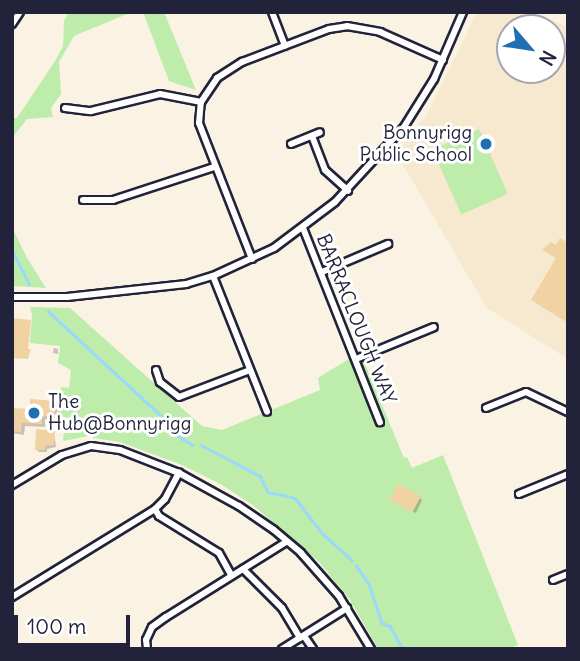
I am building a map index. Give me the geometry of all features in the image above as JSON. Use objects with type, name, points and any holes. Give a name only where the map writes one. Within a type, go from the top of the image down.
[{"type":"street","points":[[12,24],[20,12]]},
{"type":"street","points":[[272,12],[285,46]]},
{"type":"street","points":[[12,297],[66,297],[167,287],[213,276],[252,259],[303,228],[348,191],[404,127],[443,60],[463,12]]},
{"type":"street","points":[[252,259],[199,123],[201,102],[209,86],[228,69],[329,29],[356,26],[389,35],[443,60]]},
{"type":"street","points":[[65,108],[91,111],[160,93],[201,102]]},
{"type":"street","points":[[291,144],[320,132]]},
{"type":"street","points":[[312,136],[326,170],[348,191]]},
{"type":"street","points":[[83,200],[113,200],[214,167]]},
{"type":"street","name":"BARRACLOUGH WAY","points":[[303,228],[380,422]]},
{"type":"street","points":[[322,272],[388,244]]},
{"type":"street","points":[[213,276],[267,412]]},
{"type":"street","points":[[356,359],[434,327]]},
{"type":"street","points":[[156,370],[160,382],[179,397],[250,370]]},
{"type":"street","points":[[486,408],[526,392],[568,412]]},
{"type":"street","points":[[12,484],[62,455],[91,446],[120,450],[179,473],[239,506],[275,530],[323,577],[347,608],[371,649]]},
{"type":"street","points":[[12,597],[155,509],[165,499],[179,473]]},
{"type":"street","points":[[519,494],[568,474]]},
{"type":"street","points":[[155,509],[159,516],[215,550],[232,576]]},
{"type":"street","points":[[146,649],[146,640],[152,627],[286,542]]},
{"type":"street","points":[[243,569],[282,608],[313,649]]},
{"type":"street","points":[[553,580],[568,573]]},
{"type":"street","points":[[282,649],[347,608]]},
{"type":"shaded area","name":"Bonnyrigg Public School","points":[[477,12],[537,14],[496,14],[496,84],[566,84],[566,26],[568,27],[568,359],[487,308],[396,153],[428,113]]},
{"type":"green space","points":[[69,12],[132,12],[74,36],[59,62],[61,94],[51,108],[53,117],[27,119],[12,138],[12,118],[17,118],[63,46],[64,21]]},
{"type":"green space","points":[[143,12],[164,12],[196,90],[169,81]]},
{"type":"green space","points":[[479,129],[508,194],[461,215],[432,150]]},
{"type":"green space","points":[[12,227],[27,258],[46,288],[12,286]]},
{"type":"green space","points":[[30,307],[70,308],[202,426],[222,430],[320,390],[318,378],[360,352],[404,458],[407,457],[412,468],[443,455],[518,645],[509,649],[378,649],[350,600],[319,562],[254,506],[222,485],[182,465],[120,442],[93,438],[93,435],[63,441],[64,432],[56,430],[61,387],[69,388],[71,370],[58,363],[60,346],[30,343]]},
{"type":"building","points":[[560,238],[568,243],[568,323],[531,300],[556,258],[542,250],[551,242],[556,245]]},
{"type":"building","points":[[12,318],[31,320],[28,349],[31,349],[28,359],[12,358]]},
{"type":"building","name":"The Hub@Bonnyrigg","points":[[30,399],[56,401],[55,417],[42,416],[42,424],[22,423],[21,432],[12,431],[12,408],[30,409]]},
{"type":"building","name":"The Hub@Bonnyrigg","points":[[36,429],[55,431],[54,445],[45,446],[45,450],[35,450]]},
{"type":"building","points":[[398,484],[421,496],[413,512],[390,500]]},
{"type":"waterway","points":[[12,250],[29,284]]},
{"type":"waterway","points":[[48,311],[171,425],[178,436],[193,445]]},
{"type":"waterway","points":[[201,445],[260,476],[268,492],[292,497]]},
{"type":"waterway","points":[[295,498],[323,534],[352,560]]},
{"type":"waterway","points":[[356,565],[369,584],[382,623],[390,626],[403,649]]},
{"type":"place","name":"Bonnyrigg Public School","points":[[486,144]]},
{"type":"place","name":"The Hub@Bonnyrigg","points":[[34,413]]}]
